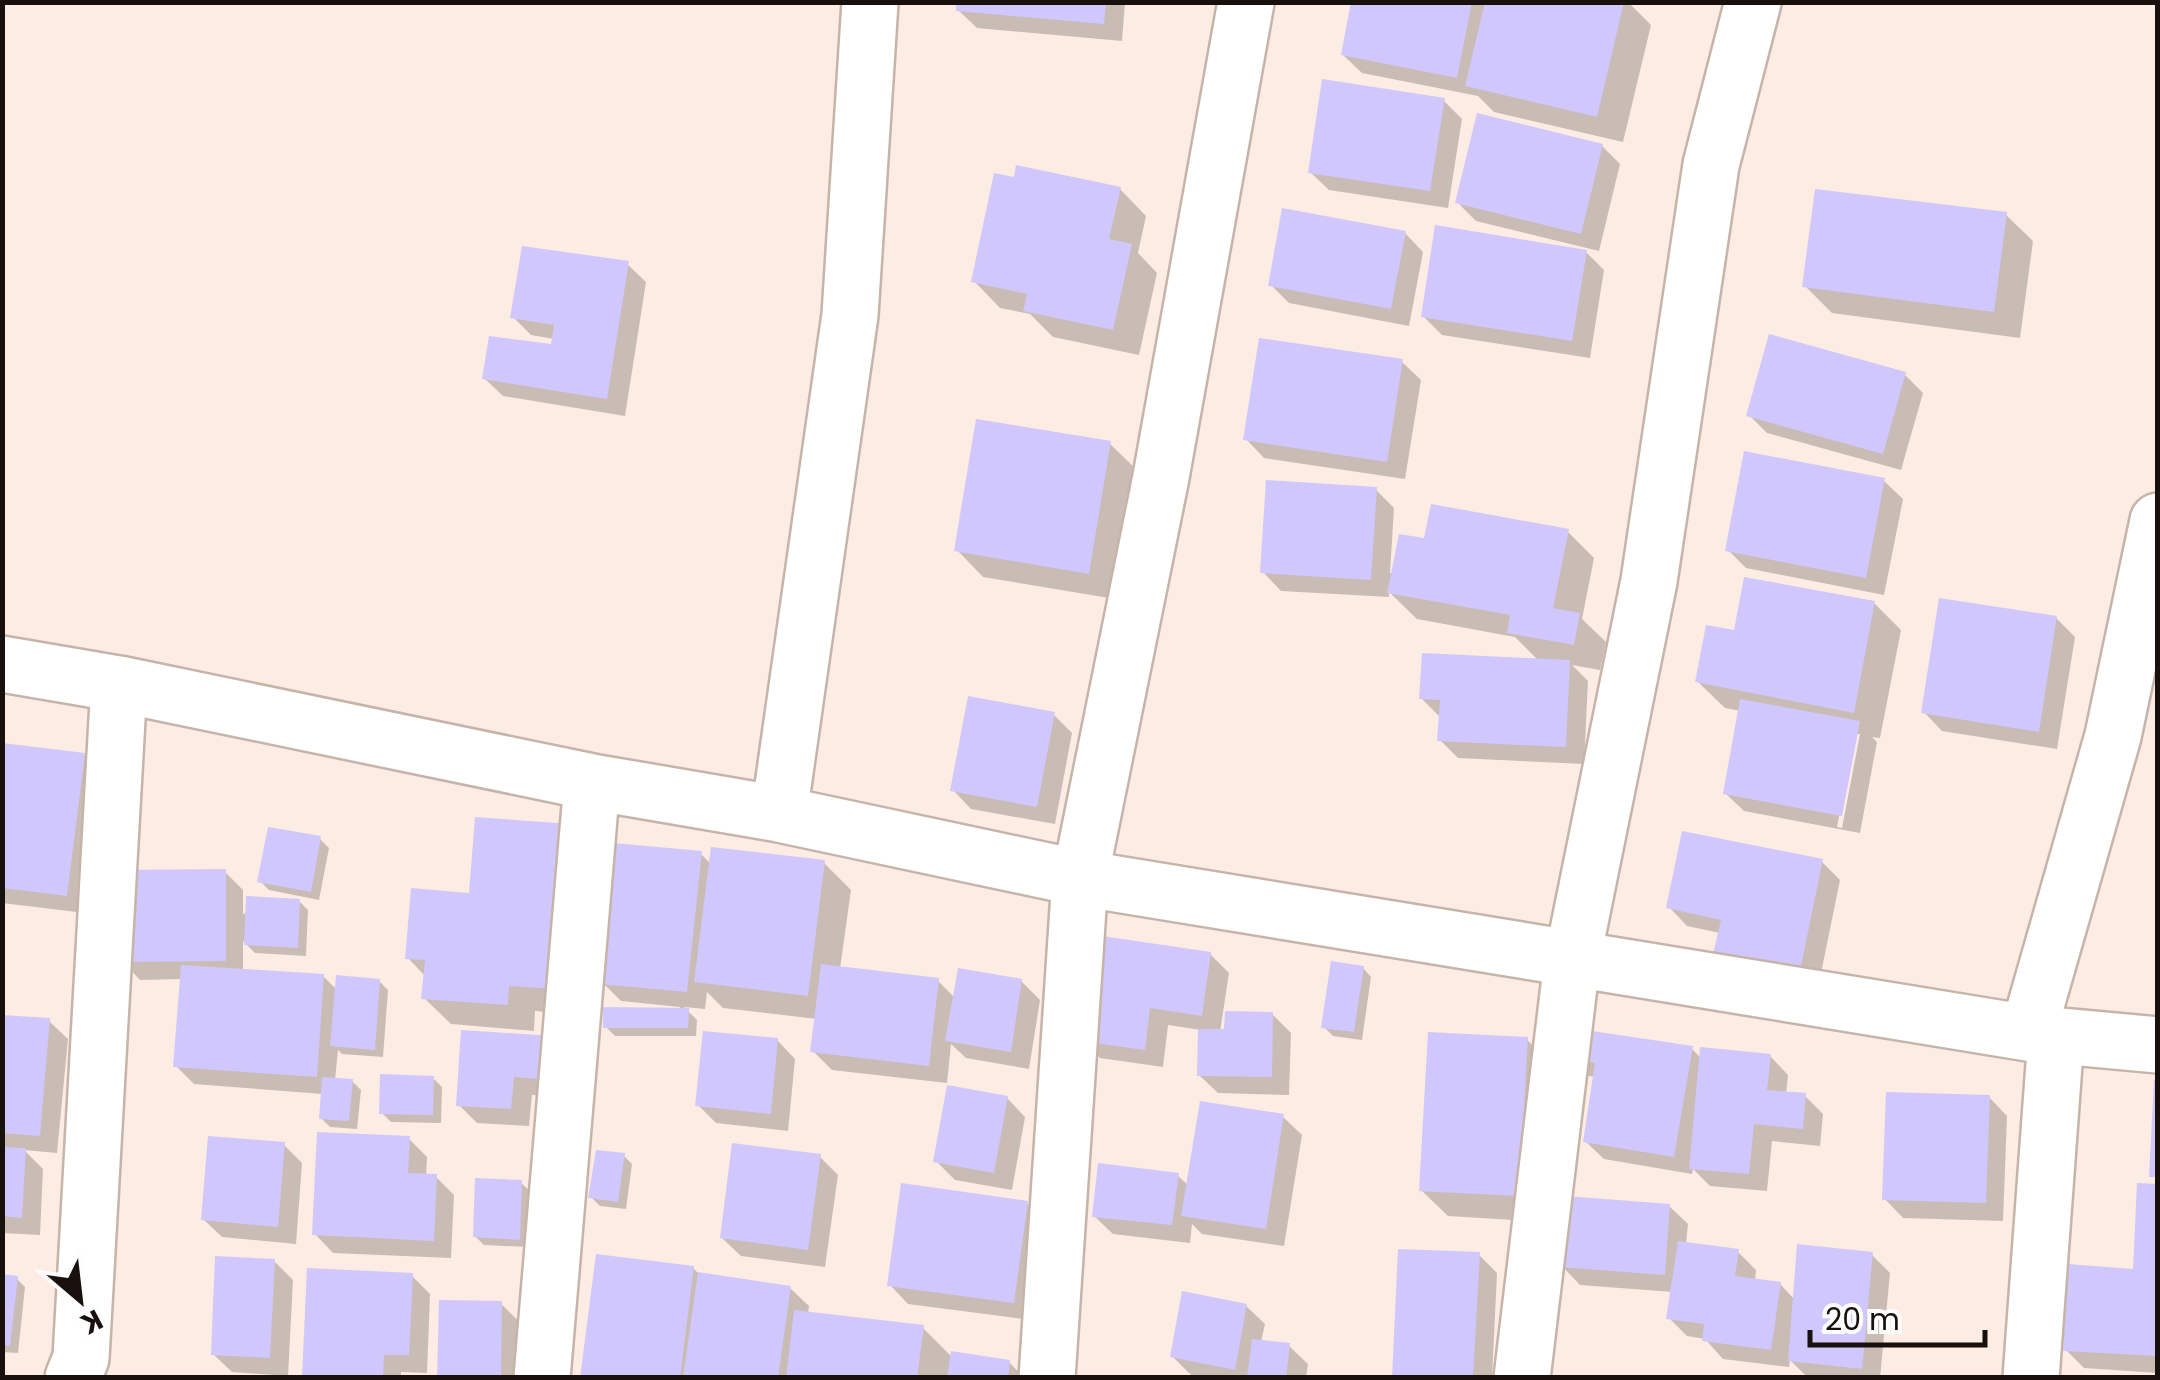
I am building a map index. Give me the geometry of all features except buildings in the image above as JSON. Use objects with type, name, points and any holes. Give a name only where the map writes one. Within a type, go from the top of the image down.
[{"type":"street","points":[[779,814],[850,316],[870,2]]},
{"type":"street","points":[[1047,1378],[1080,878],[1160,478],[1246,2]]},
{"type":"street","points":[[1522,1378],[1572,961],[1649,581],[1711,165],[1753,2]]},
{"type":"street","points":[[2031,1378],[2042,1035],[2113,736],[2158,521]]},
{"type":"street","points":[[2,664],[119,684],[592,782],[779,814],[1080,878],[2042,1035],[2158,1045]]},
{"type":"street","points":[[74,1378],[81,1358],[119,684]]},
{"type":"street","points":[[542,1378],[592,782]]}]
